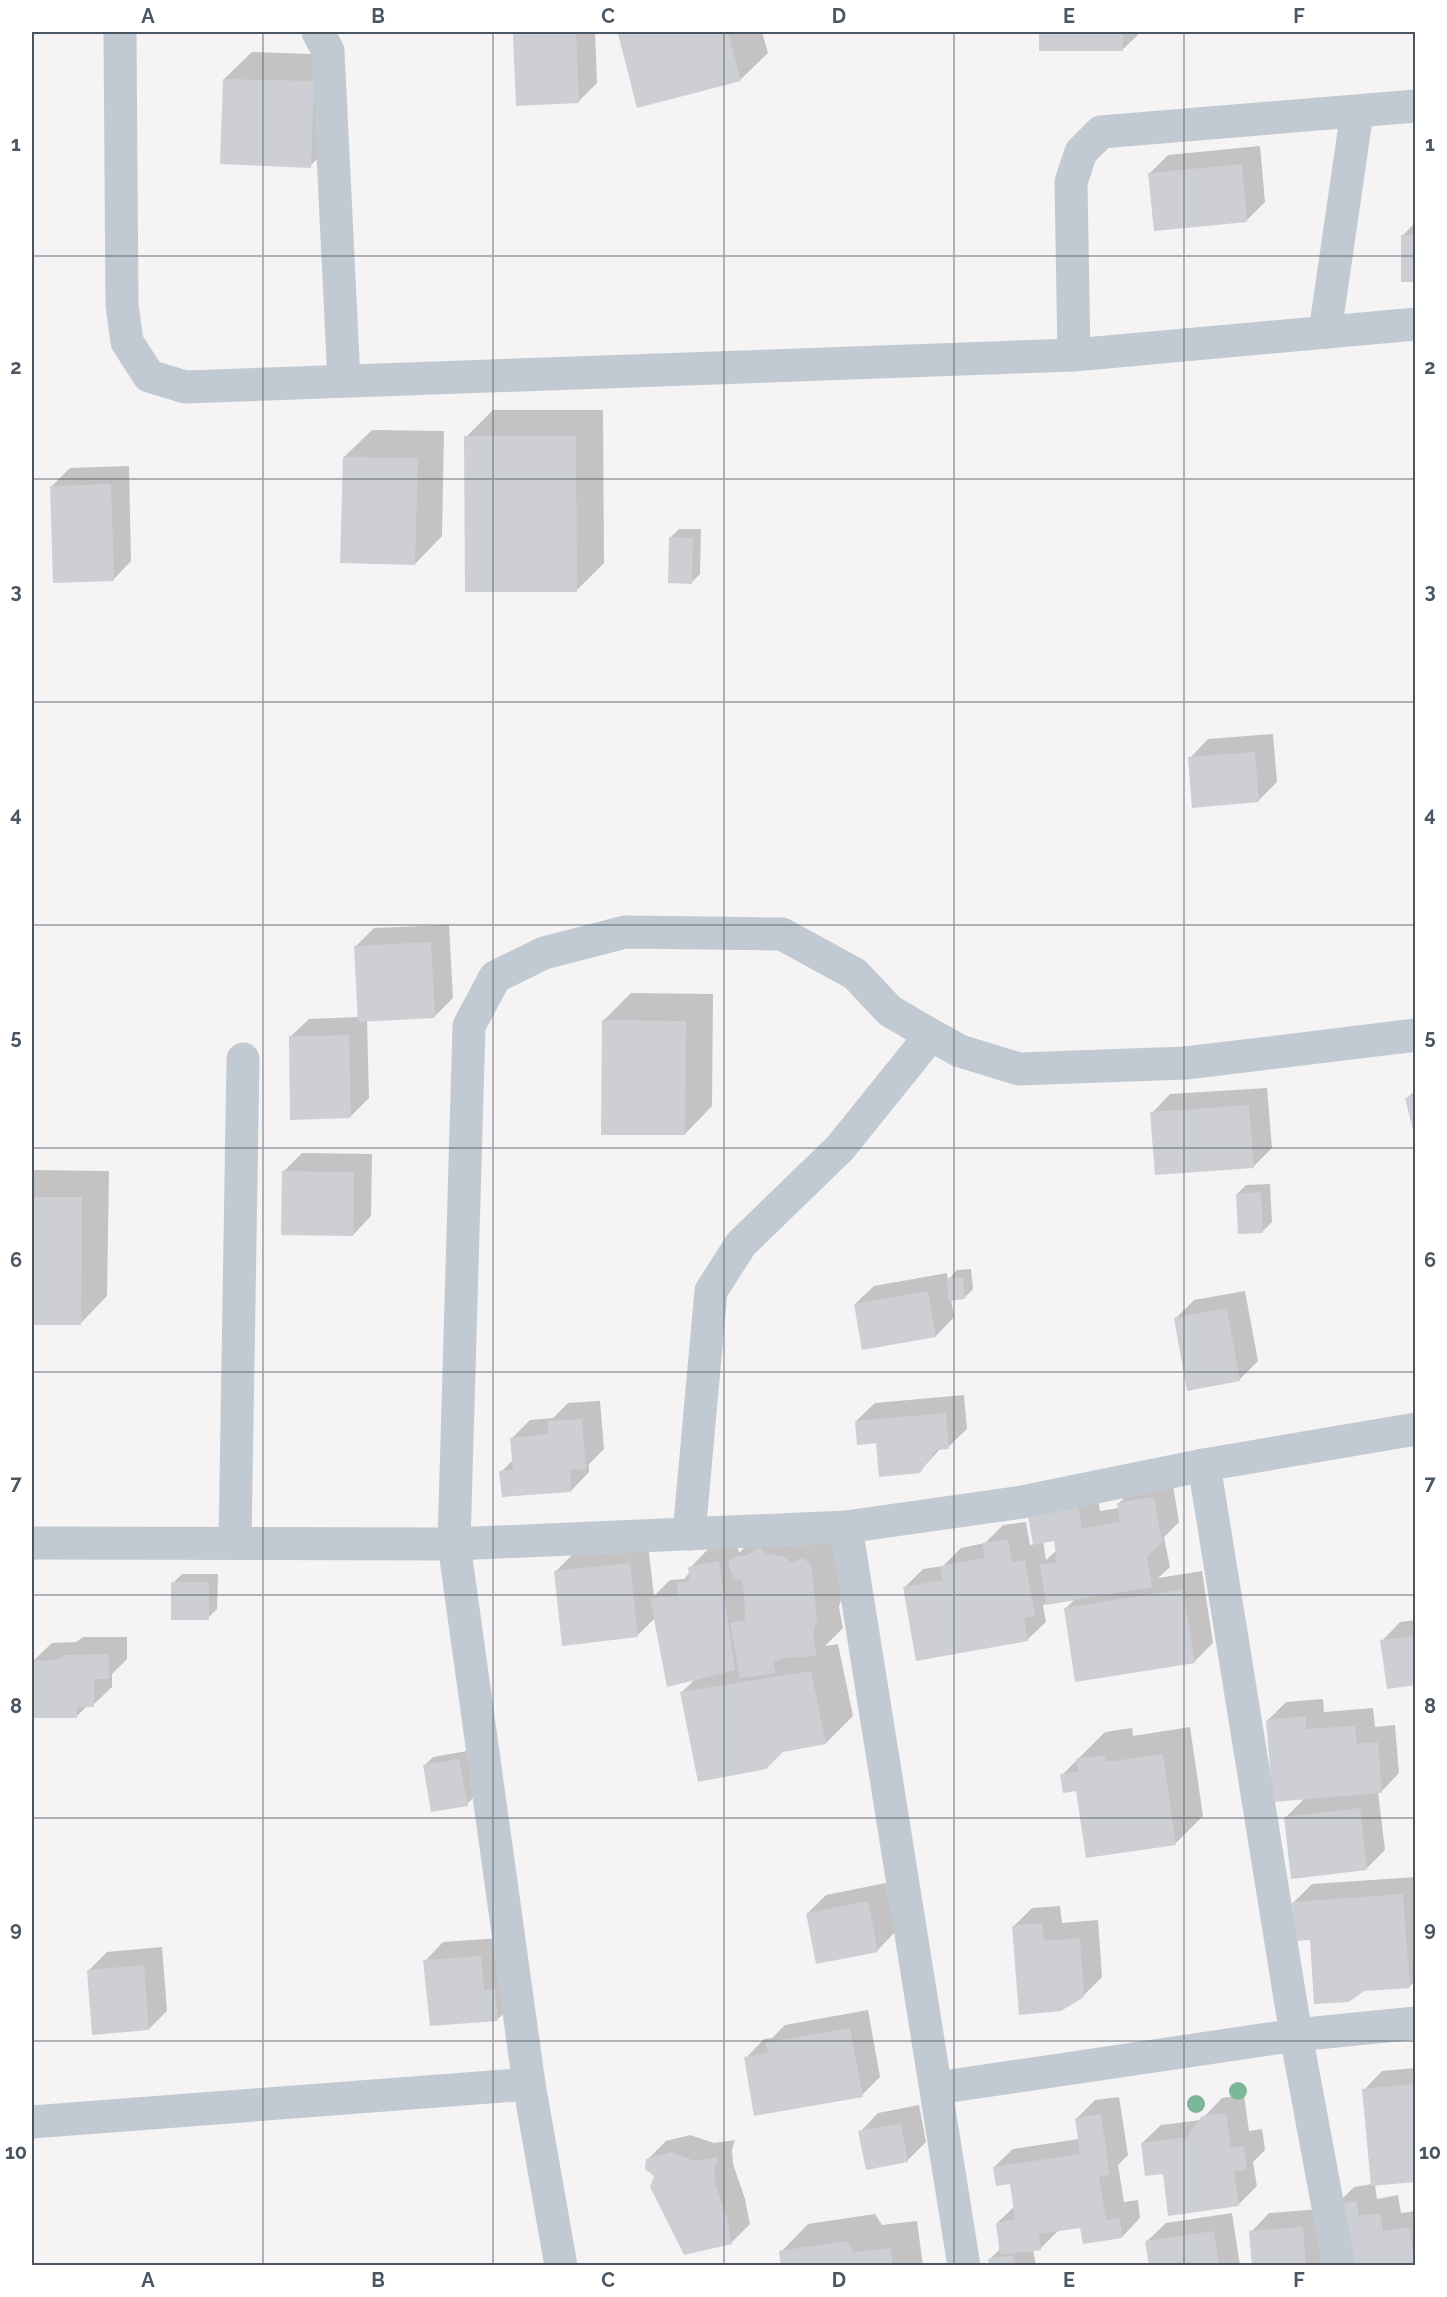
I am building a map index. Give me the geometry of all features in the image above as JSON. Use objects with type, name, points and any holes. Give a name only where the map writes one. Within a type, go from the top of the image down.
[{"type":"street","points":[[120,32],[122,306],[127,342],[149,376],[185,387],[1074,355],[1416,324]]},
{"type":"street","points":[[318,32],[328,51],[344,381]]},
{"type":"street","points":[[1074,355],[1071,182],[1081,152],[1101,132],[1416,106]]},
{"type":"street","points":[[1325,332],[1357,112]]},
{"type":"street","points":[[561,2265],[529,2084],[454,1544],[470,1026],[495,977],[544,953],[625,932],[782,934],[855,974],[890,1011],[931,1035],[960,1051],[1019,1069],[1186,1063],[1416,1035]]},
{"type":"street","points":[[689,1534],[711,1291],[741,1244],[840,1148],[931,1035]]},
{"type":"street","points":[[234,1543],[243,1059]]},
{"type":"street","points":[[32,1543],[454,1544],[846,1527],[1022,1502],[1204,1465],[1416,1428]]},
{"type":"street","points":[[1204,1465],[1296,2035],[1339,2265]]},
{"type":"street","points":[[846,1527],[964,2265]]},
{"type":"street","points":[[937,2088],[1296,2035],[1416,2023]]},
{"type":"street","points":[[32,2122],[529,2084]]},
{"type":"building","points":[[576,32],[579,103],[516,106],[513,34]]},
{"type":"building","points":[[728,32],[741,81],[637,108],[618,34]]},
{"type":"building","points":[[1039,32],[1123,32],[1123,51],[1039,51]]},
{"type":"building","points":[[223,79],[314,81],[311,168],[220,164]]},
{"type":"building","points":[[1242,164],[1247,222],[1154,231],[1148,173]]},
{"type":"building","points":[[1401,235],[1416,235],[1416,282],[1401,282]]},
{"type":"building","points":[[464,436],[576,436],[577,592],[465,592]]},
{"type":"building","points":[[343,457],[418,458],[415,565],[340,563]]},
{"type":"building","points":[[111,484],[114,581],[53,583],[50,486]]},
{"type":"building","points":[[669,537],[693,538],[692,584],[668,583]]},
{"type":"building","points":[[1255,752],[1259,802],[1192,808],[1188,757]]},
{"type":"building","points":[[431,942],[435,1018],[358,1022],[354,946]]},
{"type":"building","points":[[602,1020],[686,1021],[685,1135],[601,1135]]},
{"type":"building","points":[[349,1035],[351,1118],[290,1120],[289,1036]]},
{"type":"building","points":[[1416,1095],[1416,1138],[1415,1138],[1405,1098]]},
{"type":"building","points":[[1249,1105],[1254,1168],[1155,1175],[1150,1112]]},
{"type":"building","points":[[282,1171],[354,1172],[353,1236],[281,1235]]},
{"type":"building","points":[[1261,1192],[1263,1233],[1238,1234],[1236,1194]]},
{"type":"building","points":[[32,1197],[82,1197],[81,1325],[32,1325]]},
{"type":"building","points":[[947,1278],[963,1278],[965,1299],[948,1301]]},
{"type":"building","points":[[928,1291],[936,1337],[862,1350],[854,1304]]},
{"type":"building","points":[[1227,1308],[1240,1381],[1187,1391],[1174,1318]]},
{"type":"building","points":[[946,1413],[949,1449],[936,1450],[920,1473],[879,1477],[876,1443],[857,1445],[855,1421]]},
{"type":"building","points":[[582,1419],[586,1469],[570,1470],[571,1492],[502,1497],[499,1471],[513,1470],[510,1438],[548,1434],[548,1421]]},
{"type":"building","points":[[1154,1497],[1162,1542],[1147,1557],[1152,1587],[1046,1605],[1040,1565],[1057,1562],[1054,1541],[1033,1545],[1027,1511],[1078,1503],[1082,1529],[1120,1522],[1117,1503]]},
{"type":"building","points":[[1008,1539],[1012,1562],[1025,1560],[1035,1616],[1024,1618],[1028,1641],[916,1661],[903,1587],[943,1580],[940,1566],[985,1558],[982,1543]]},
{"type":"building","points":[[760,1547],[767,1554],[783,1556],[792,1563],[803,1558],[811,1565],[817,1618],[813,1635],[817,1656],[784,1658],[773,1662],[776,1673],[740,1678],[730,1623],[745,1620],[744,1592],[742,1581],[734,1578],[729,1567],[729,1560],[738,1556],[746,1556]]},
{"type":"building","points":[[719,1561],[735,1670],[667,1687],[650,1598],[677,1596],[678,1583],[690,1581],[688,1567]]},
{"type":"building","points":[[630,1563],[638,1637],[562,1646],[554,1571]]},
{"type":"building","points":[[171,1582],[209,1582],[209,1620],[171,1620]]},
{"type":"building","points":[[1183,1589],[1195,1663],[1075,1682],[1064,1608]]},
{"type":"building","points":[[1416,1636],[1416,1685],[1387,1689],[1380,1640]]},
{"type":"building","points":[[109,1654],[109,1679],[94,1679],[94,1707],[77,1707],[77,1718],[32,1718],[32,1661],[56,1660],[64,1655]]},
{"type":"building","points":[[811,1671],[826,1744],[783,1752],[766,1769],[698,1782],[680,1692]]},
{"type":"building","points":[[1306,1716],[1306,1729],[1355,1726],[1357,1744],[1378,1742],[1382,1793],[1273,1802],[1266,1720]]},
{"type":"building","points":[[1163,1754],[1176,1845],[1086,1858],[1076,1791],[1063,1793],[1060,1774],[1079,1772],[1076,1759],[1105,1755],[1106,1762]]},
{"type":"building","points":[[459,1759],[468,1806],[431,1812],[423,1765]]},
{"type":"building","points":[[1360,1808],[1367,1870],[1291,1879],[1284,1817]]},
{"type":"building","points":[[1403,1894],[1410,1988],[1364,1991],[1349,2002],[1314,2004],[1310,1940],[1295,1941],[1292,1902]]},
{"type":"building","points":[[868,1901],[878,1952],[816,1964],[806,1913]]},
{"type":"building","points":[[1042,1923],[1044,1941],[1080,1938],[1084,1997],[1061,2011],[1019,2015],[1012,1926]]},
{"type":"building","points":[[481,1956],[484,1990],[495,1988],[498,2021],[430,2026],[423,1960]]},
{"type":"building","points":[[144,1965],[149,2030],[92,2035],[87,1970]]},
{"type":"building","points":[[850,2028],[863,2097],[754,2116],[744,2057],[769,2053],[765,2043]]},
{"type":"building","points":[[1416,2084],[1416,2182],[1371,2186],[1362,2089]]},
{"type":"building","points":[[1226,2113],[1231,2148],[1244,2146],[1247,2170],[1234,2171],[1239,2206],[1168,2216],[1163,2174],[1145,2176],[1141,2143],[1187,2137],[1202,2116]]},
{"type":"building","points":[[1101,2114],[1110,2175],[1099,2176],[1106,2220],[1120,2218],[1122,2238],[1083,2244],[1080,2228],[1039,2234],[1041,2250],[1000,2255],[996,2223],[1015,2219],[1010,2184],[996,2186],[993,2167],[1080,2154],[1075,2118]]},
{"type":"building","points":[[901,2123],[908,2162],[866,2170],[858,2131]]},
{"type":"building","points":[[671,2152],[695,2161],[718,2157],[714,2169],[715,2183],[727,2218],[732,2244],[684,2255],[650,2187],[654,2176],[645,2169],[646,2159]]},
{"type":"building","points":[[1356,2201],[1359,2216],[1380,2213],[1383,2231],[1409,2227],[1416,2266],[1345,2266],[1334,2205]]},
{"type":"building","points":[[1303,2227],[1306,2266],[1252,2266],[1249,2231]]},
{"type":"building","points":[[1214,2231],[1219,2266],[1149,2266],[1145,2241]]},
{"type":"building","points":[[847,2241],[854,2252],[890,2248],[893,2266],[781,2266],[779,2251]]},
{"type":"building","points":[[1013,2255],[1015,2266],[989,2266],[988,2259]]}]
